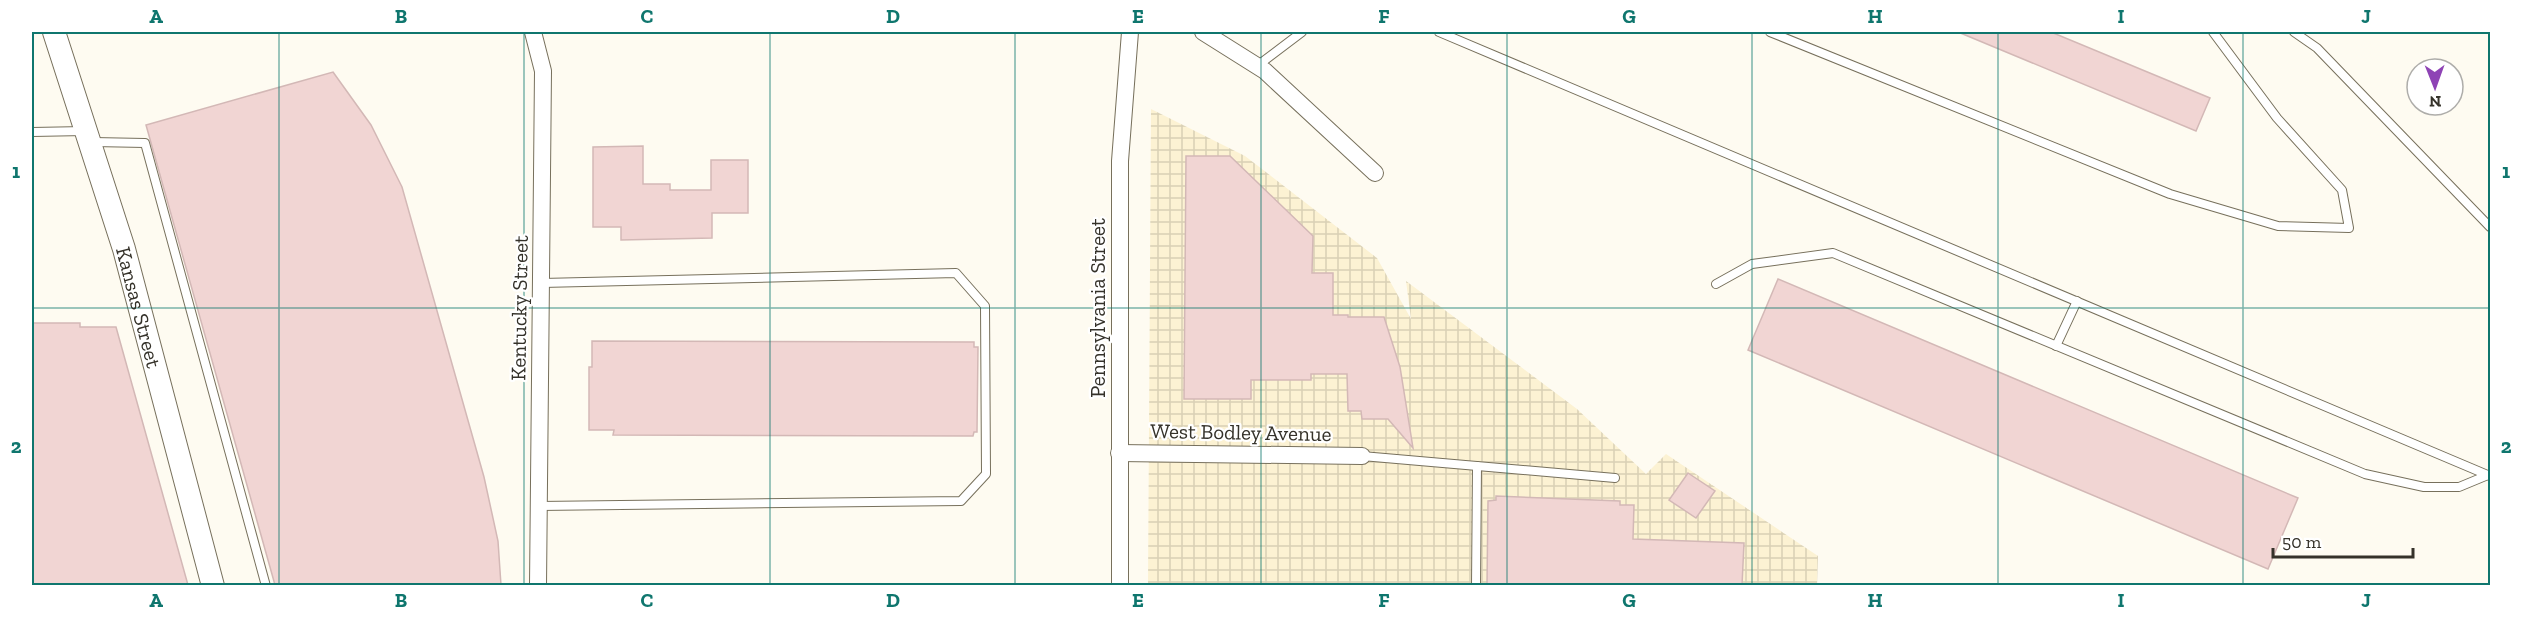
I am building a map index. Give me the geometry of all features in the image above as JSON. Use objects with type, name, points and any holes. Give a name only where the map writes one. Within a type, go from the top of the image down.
[{"type":"street","name":"Kansas Street","points":[[54,32],[124,249],[213,585]]},
{"type":"street","name":"Kentucky Street","points":[[533,32],[543,71],[538,585]]},
{"type":"street","name":"Pennsylvania Street","points":[[1120,585],[1120,161],[1130,32]]},
{"type":"street","points":[[1203,32],[1257,66],[1375,173]]},
{"type":"street","name":"West Bodley Avenue","points":[[1119,453],[1362,456]]},
{"type":"lane","points":[[1257,66],[1302,32]]},
{"type":"lane","points":[[1439,32],[2489,476]]},
{"type":"lane","points":[[1770,32],[2170,194],[2278,226],[2349,228],[2342,190],[2277,118],[2214,32]]},
{"type":"lane","points":[[2294,32],[2317,48],[2490,227]]},
{"type":"lane","points":[[32,132],[145,143],[266,585]]},
{"type":"lane","points":[[1716,284],[1752,264],[1833,253],[2365,474],[2424,487],[2459,487],[2489,476]]},
{"type":"lane","points":[[539,506],[961,501],[986,474],[985,306],[956,273],[542,283]]},
{"type":"lane","points":[[2056,346],[2077,301]]},
{"type":"lane","points":[[1362,456],[1615,478]]},
{"type":"lane","points":[[1476,585],[1477,466]]},
{"type":"shaded area","points":[[1151,109],[1245,156],[1377,258],[1411,319],[1406,281],[1577,409],[1646,474],[1666,454],[1818,556],[1817,586],[1148,586]]},
{"type":"building","points":[[1958,32],[2051,32],[2210,98],[2196,131]]},
{"type":"building","points":[[333,72],[371,125],[402,187],[484,477],[498,541],[501,585],[275,585],[146,125]]},
{"type":"building","points":[[643,146],[643,184],[670,184],[670,190],[711,190],[711,160],[748,160],[748,213],[712,213],[712,238],[621,240],[621,227],[593,227],[593,147]]},
{"type":"building","points":[[1186,156],[1230,156],[1313,236],[1312,273],[1333,273],[1333,315],[1384,317],[1400,367],[1413,448],[1388,419],[1362,419],[1361,411],[1348,411],[1347,374],[1311,374],[1311,380],[1251,380],[1251,399],[1184,399]]},
{"type":"building","points":[[1778,279],[2298,498],[2268,569],[1748,350]]},
{"type":"building","points":[[32,323],[80,323],[80,327],[116,327],[188,585],[32,585]]},
{"type":"building","points":[[592,341],[974,342],[974,347],[978,347],[977,432],[974,432],[973,436],[613,435],[614,430],[589,430],[589,367],[592,367]]},
{"type":"building","points":[[1688,473],[1715,491],[1696,518],[1669,500]]},
{"type":"building","points":[[1496,496],[1620,501],[1620,505],[1634,505],[1633,539],[1744,543],[1742,585],[1487,585],[1488,501],[1496,500]]}]
